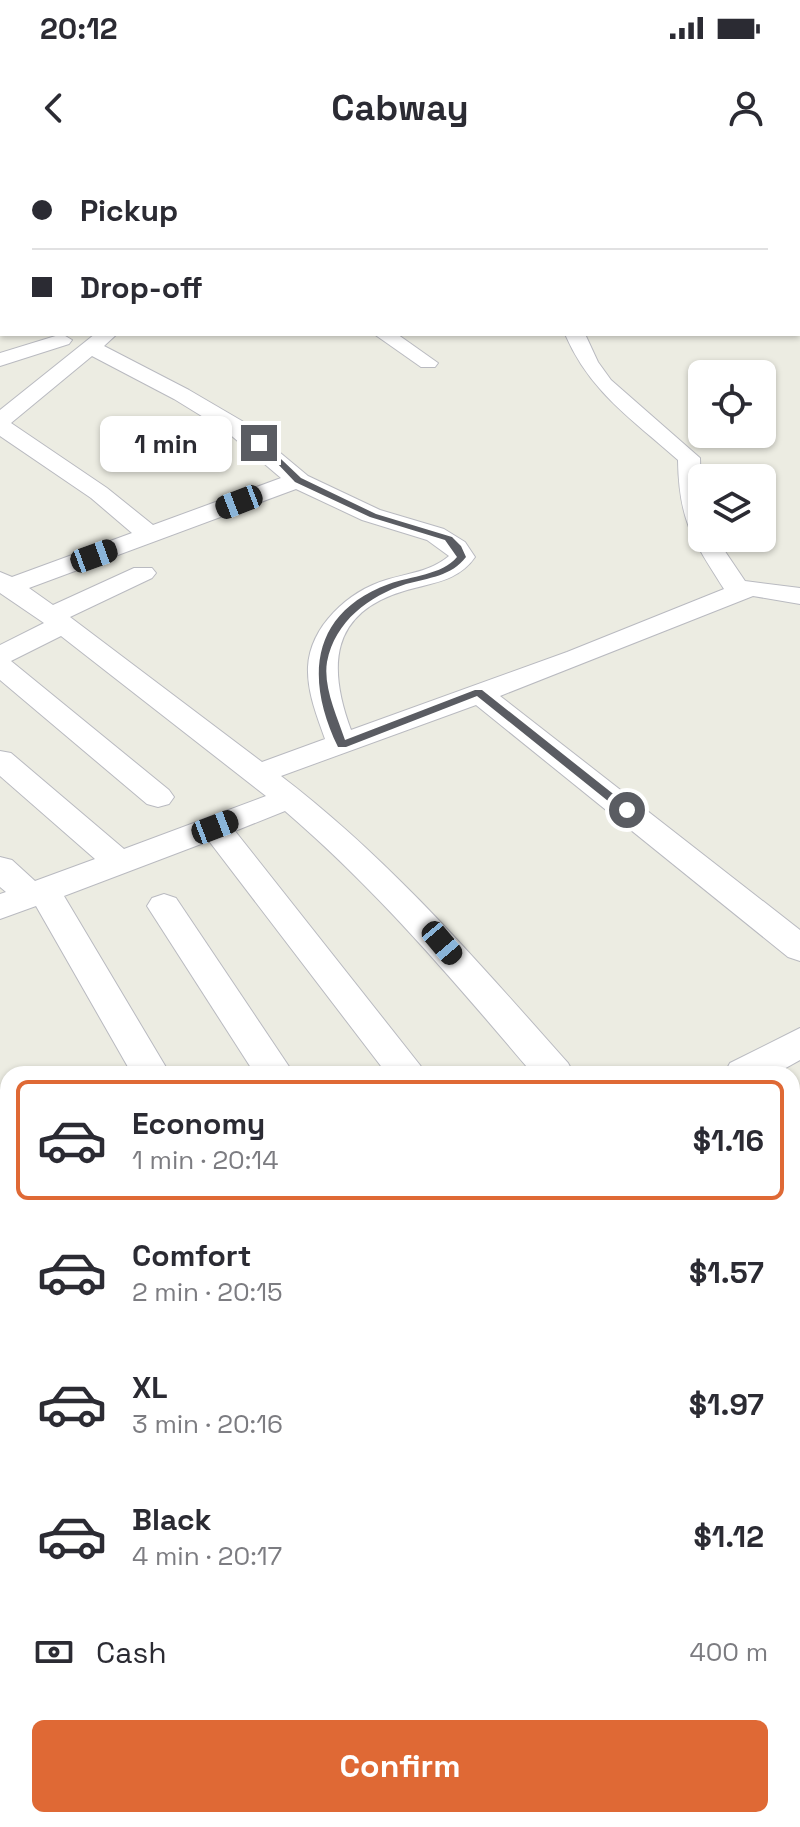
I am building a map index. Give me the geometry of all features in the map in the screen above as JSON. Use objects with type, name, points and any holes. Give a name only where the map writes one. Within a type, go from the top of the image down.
[{"type":"street","points":[[387,336],[428,363]]},
{"type":"street","points":[[576,336],[588,363],[604,384],[689,458],[689,464]]},
{"type":"street","points":[[62,340],[14,375],[0,424],[99,493],[151,536]]},
{"type":"street","points":[[14,375],[98,341],[259,443],[298,480],[373,516],[449,538],[458,548],[462,557],[453,568],[390,586],[352,607],[333,633],[322,664],[325,696],[342,745]]},
{"type":"street","points":[[4,583],[151,536],[298,480]]},
{"type":"street","points":[[713,552],[739,592]]},
{"type":"street","points":[[0,656],[57,620],[143,573]]},
{"type":"street","points":[[4,583],[289,798],[404,901],[548,1066]]},
{"type":"street","points":[[258,774],[577,658],[739,592],[755,588],[800,596]]},
{"type":"street","points":[[0,666],[158,797]]},
{"type":"street","points":[[478,692],[800,948]]},
{"type":"street","points":[[0,760],[119,862]]},
{"type":"street","points":[[25,898],[289,798]]},
{"type":"street","points":[[215,827],[402,1066]]},
{"type":"street","points":[[0,868],[25,898],[145,1066]]},
{"type":"street","points":[[164,906],[270,1066]]},
{"type":"street","points":[[758,1066],[800,1042]]},
{"type":"route","points":[[259,443],[298,480],[373,516],[449,538],[462,557],[453,568],[390,586],[352,607],[333,633],[322,664],[325,696],[342,745],[478,692],[627,810]]}]
